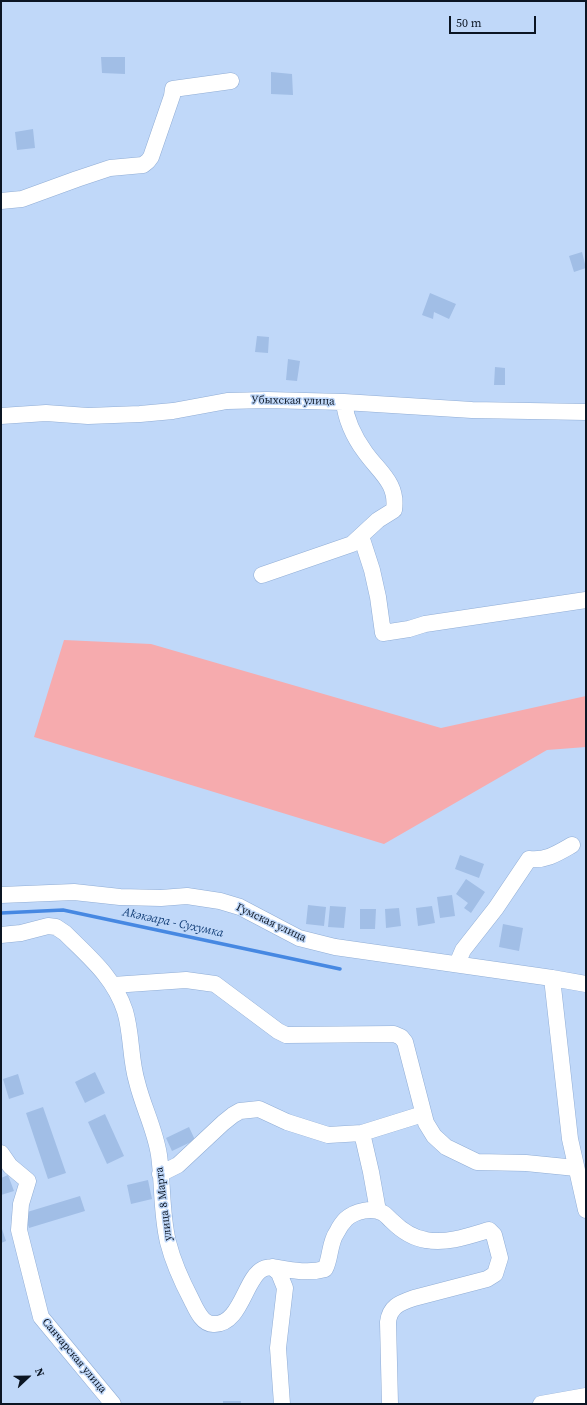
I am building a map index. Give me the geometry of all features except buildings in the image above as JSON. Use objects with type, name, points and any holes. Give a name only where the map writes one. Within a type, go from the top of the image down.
[{"type":"street","points":[[1,201],[22,199],[110,168],[143,165],[148,162],[151,157],[172,96],[172,88],[231,81]]},
{"type":"street","name":"Убыхская улица","points":[[1,416],[46,413],[88,416],[140,414],[173,411],[227,401],[267,400],[344,402],[472,410],[586,412]]},
{"type":"street","points":[[262,575],[352,544],[378,520],[394,510],[395,500],[392,488],[379,469],[366,454],[354,435],[345,412],[344,402]]},
{"type":"street","points":[[361,536],[375,583],[382,633],[425,624],[586,600]]},
{"type":"street","points":[[457,964],[463,950],[496,908],[530,859],[538,860],[550,857],[572,845]]},
{"type":"street","name":"Гумская улица","points":[[1,895],[74,892],[120,897],[161,898],[187,896],[220,901],[240,907],[299,938],[335,947],[586,984]]},
{"type":"street","name":"улица 8 Марта","points":[[1,935],[21,933],[48,926],[56,927],[65,933],[104,973],[113,985],[125,1010],[129,1025],[136,1082],[154,1135],[159,1155],[162,1203],[168,1242],[175,1264],[187,1291],[196,1310],[204,1321],[211,1324],[221,1324],[229,1318],[237,1308],[258,1273],[264,1268],[272,1267]]},
{"type":"street","points":[[552,978],[570,1139],[586,1210]]},
{"type":"street","points":[[113,985],[186,980],[215,984],[278,1032],[286,1035],[394,1034],[401,1037],[406,1042],[426,1123],[434,1136],[446,1147],[477,1162],[526,1163],[576,1168]]},
{"type":"street","points":[[160,1174],[178,1165],[233,1115],[240,1111],[259,1109],[287,1122],[328,1135],[362,1133],[423,1114]]},
{"type":"street","points":[[362,1133],[378,1211]]},
{"type":"street","name":"Санчарская улица","points":[[1,1153],[10,1166],[28,1181],[21,1204],[19,1230],[41,1317],[113,1404]]},
{"type":"street","points":[[272,1267],[316,1272],[325,1269],[328,1263],[335,1233],[346,1219],[368,1210],[378,1211],[385,1214],[401,1230],[412,1236],[426,1240],[455,1240],[489,1230],[494,1235],[500,1258],[494,1274],[487,1280],[414,1298],[403,1302],[389,1313],[390,1404]]},
{"type":"street","points":[[272,1267],[279,1273],[285,1288],[278,1348],[282,1404]]},
{"type":"street","points":[[541,1404],[583,1399]]},
{"type":"shaded area","points":[[64,640],[151,644],[441,728],[586,696],[586,747],[547,750],[384,844],[34,737]]},
{"type":"waterway","name":"Аҟәкәара - Сухумка","points":[[1,913],[63,910],[340,969]]}]
